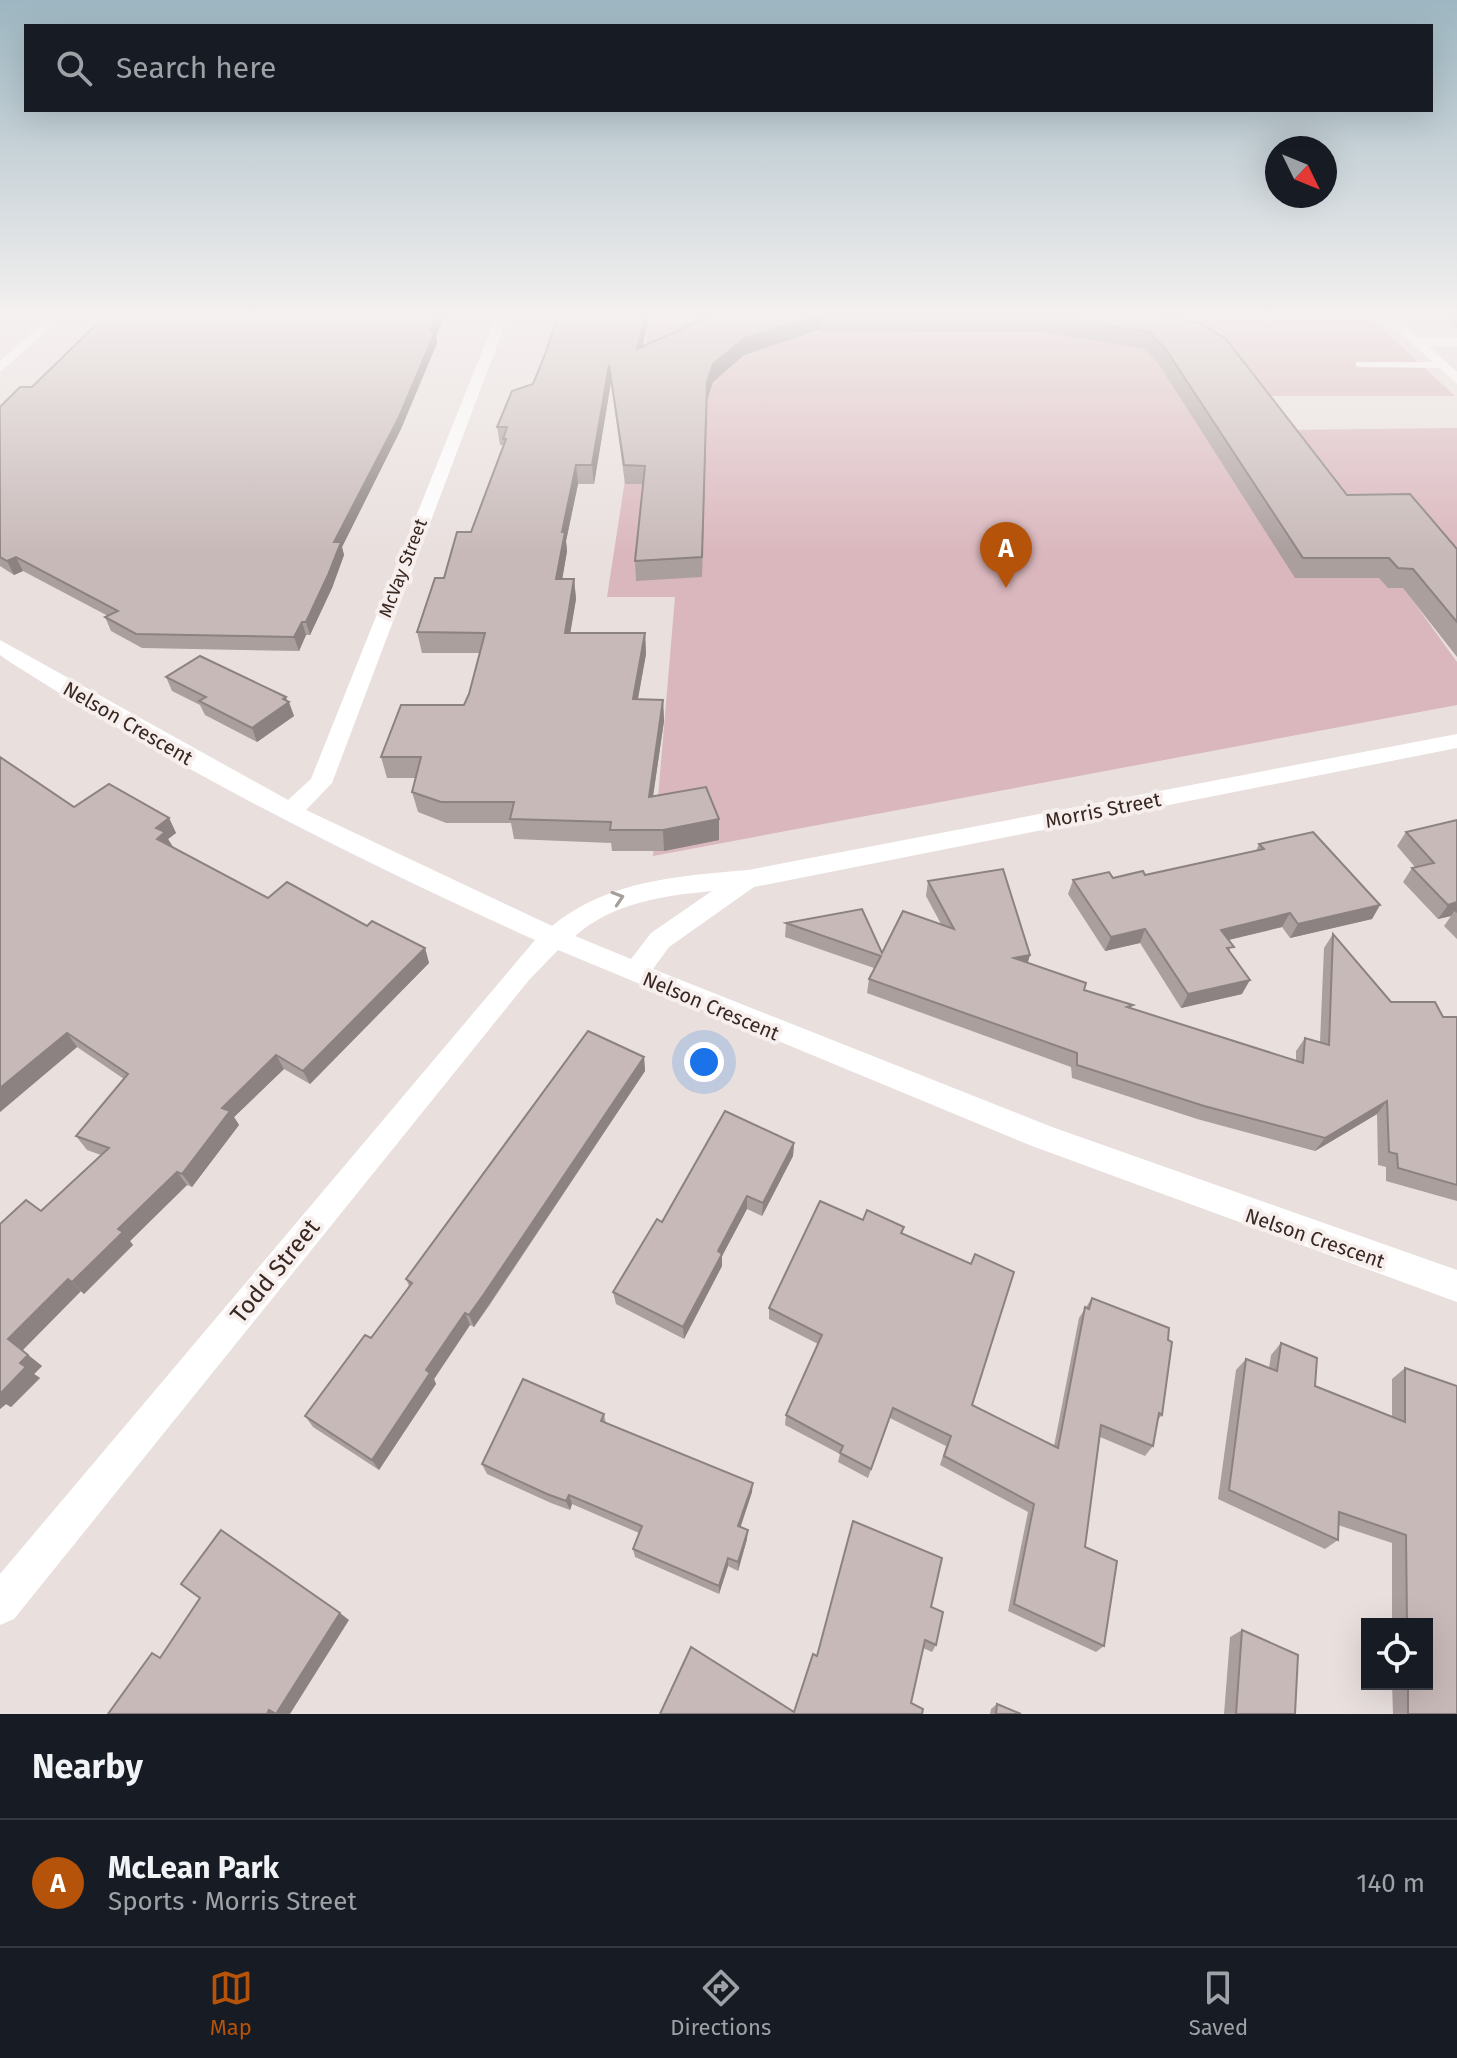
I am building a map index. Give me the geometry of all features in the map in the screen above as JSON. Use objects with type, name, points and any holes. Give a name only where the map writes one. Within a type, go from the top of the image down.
[{"type":"street","name":"McVay Street","points":[[289,812],[321,783],[472,394]]},
{"type":"street","name":"Nelson Crescent","points":[[0,646],[289,812],[552,938],[758,1027],[966,1110],[1216,1205],[1457,1286]]},
{"type":"street","name":"Morris Street","points":[[552,938],[606,901],[655,887],[748,879],[1457,741]]},
{"type":"street","name":"Morris Street","points":[[635,973],[660,940],[748,879]]},
{"type":"street","name":"Todd Street","points":[[0,1605],[552,938]]},
{"type":"shaded area","points":[[638,394],[1455,396],[1262,396],[1287,430],[1457,428],[1457,578],[1398,580],[1457,662],[1457,705],[653,856],[675,597],[607,597]]},
{"type":"building","points":[[13,394],[409,394],[334,542],[341,542],[306,622],[302,622],[294,637],[136,634],[105,617],[118,611],[16,557],[7,561],[0,557],[0,407]]},
{"type":"building","points":[[511,394],[604,394],[592,465],[576,465],[562,532],[565,532],[556,579],[574,579],[565,633],[645,633],[633,699],[663,700],[649,797],[706,787],[719,819],[663,830],[610,830],[611,822],[510,819],[514,802],[441,802],[412,792],[421,757],[381,757],[401,705],[464,705],[469,694],[485,633],[417,632],[435,578],[444,578],[457,532],[471,532],[506,439],[503,439],[507,427],[497,427]]},
{"type":"building","points":[[613,394],[707,394],[702,557],[635,561],[645,466],[624,465]]},
{"type":"building","points":[[1195,394],[1269,394],[1347,495],[1410,494],[1457,549],[1457,622],[1413,569],[1398,568],[1389,558],[1303,558]]},
{"type":"building","points":[[200,656],[286,697],[283,699],[289,702],[252,728],[199,701],[206,697],[166,677]]},
{"type":"building","points":[[0,757],[74,807],[109,784],[169,818],[156,828],[165,832],[157,839],[268,898],[287,882],[367,926],[372,921],[425,948],[303,1071],[276,1055],[222,1108],[230,1111],[182,1174],[177,1172],[118,1229],[123,1232],[72,1282],[68,1279],[8,1339],[28,1355],[20,1363],[26,1367],[0,1394],[0,1224],[26,1200],[41,1211],[109,1148],[76,1136],[128,1074],[67,1033],[0,1088]]},
{"type":"building","points":[[1457,820],[1457,902],[1448,905],[1412,868],[1434,863],[1406,832]]},
{"type":"building","points":[[1313,832],[1380,905],[1298,924],[1290,913],[1221,930],[1234,947],[1227,948],[1250,980],[1188,994],[1145,929],[1111,937],[1073,880],[1109,872],[1113,878],[1143,871],[1145,875],[1264,849],[1259,844]]},
{"type":"building","points":[[1003,869],[1030,955],[1014,958],[1086,983],[1084,990],[1133,1005],[1127,1007],[1303,1063],[1305,1038],[1329,1045],[1333,934],[1391,1002],[1435,1002],[1443,1017],[1457,1017],[1457,1185],[1398,1168],[1397,1154],[1389,1152],[1387,1101],[1325,1138],[1204,1106],[1077,1065],[1077,1053],[869,979],[881,956],[786,923],[862,909],[882,953],[903,911],[954,929],[928,881]]},
{"type":"building","points":[[588,1031],[644,1057],[484,1294],[469,1315],[465,1313],[426,1370],[430,1373],[372,1460],[305,1416],[365,1335],[371,1338],[412,1283],[406,1279]]},
{"type":"building","points":[[725,1111],[794,1143],[763,1203],[747,1196],[718,1251],[722,1254],[683,1327],[613,1292],[657,1219],[662,1222]]},
{"type":"building","points":[[820,1201],[863,1220],[867,1210],[904,1227],[901,1233],[971,1264],[975,1254],[1014,1272],[972,1405],[1058,1448],[1085,1307],[1089,1309],[1092,1298],[1169,1328],[1168,1340],[1172,1342],[1162,1415],[1159,1413],[1153,1446],[1101,1425],[1085,1547],[1117,1561],[1104,1646],[1014,1604],[1034,1504],[944,1456],[951,1436],[893,1408],[871,1469],[840,1453],[843,1446],[786,1415],[822,1335],[769,1308]]},
{"type":"building","points":[[1281,1343],[1317,1358],[1315,1386],[1405,1422],[1405,1368],[1457,1386],[1457,1714],[1408,1714],[1408,1690],[1433,1690],[1433,1618],[1407,1618],[1406,1535],[1339,1512],[1338,1540],[1229,1490],[1246,1359],[1277,1371]]},
{"type":"building","points":[[523,1379],[604,1414],[601,1421],[753,1483],[738,1526],[748,1530],[738,1562],[728,1558],[719,1586],[633,1549],[642,1526],[569,1495],[566,1501],[547,1494],[482,1464]]},
{"type":"building","points":[[853,1521],[942,1558],[931,1607],[943,1612],[936,1645],[925,1640],[911,1703],[923,1709],[922,1714],[660,1714],[691,1647],[794,1712],[813,1654],[817,1656]]},
{"type":"building","points":[[221,1530],[340,1613],[276,1714],[269,1710],[267,1714],[108,1714],[152,1653],[160,1658],[200,1598],[181,1584]]},
{"type":"building","points":[[1242,1630],[1298,1655],[1295,1714],[1236,1714]]},
{"type":"building","points":[[997,1704],[1021,1714],[996,1714]]},
{"type":"place","name":"McLean Park","points":[[1006,588]]}]
